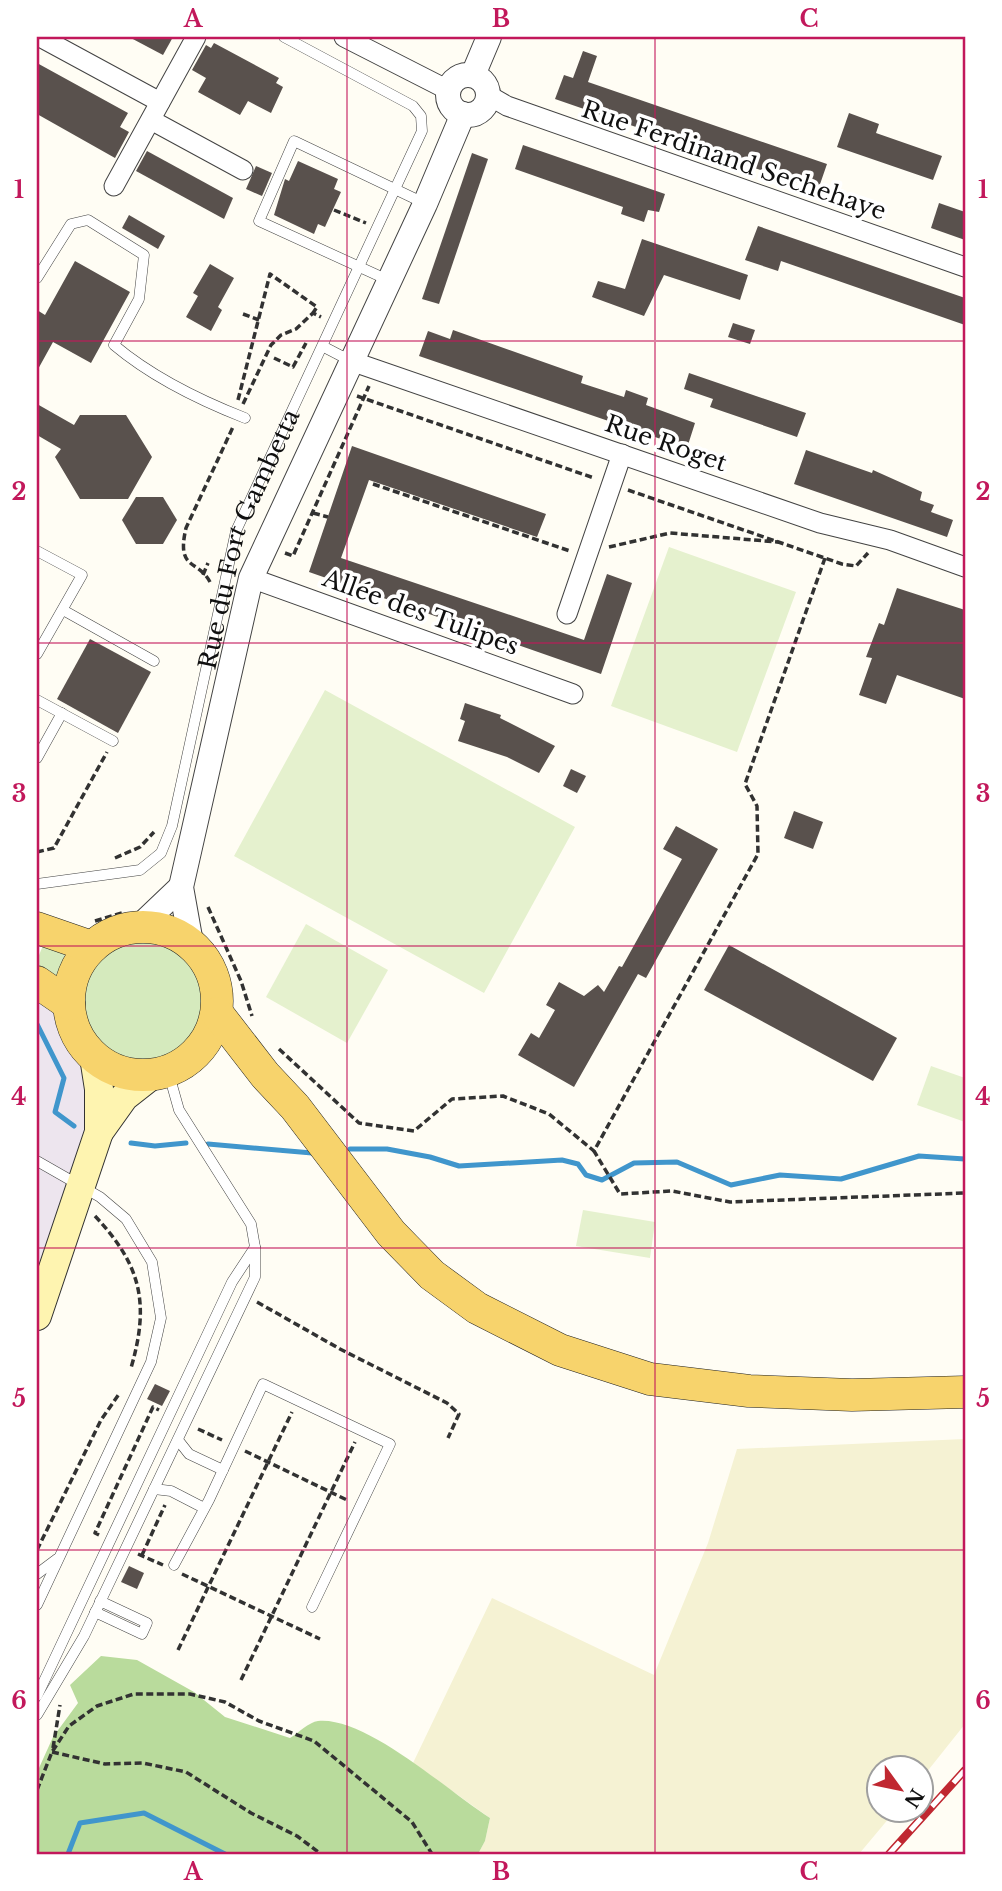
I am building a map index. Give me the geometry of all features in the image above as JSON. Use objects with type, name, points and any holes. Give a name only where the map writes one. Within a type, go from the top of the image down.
[{"type":"main road","points":[[37,928],[89,935],[114,932],[137,917],[191,943],[204,957],[213,975],[217,1013],[203,1046],[124,1097],[99,1132]]},
{"type":"main road","points":[[89,935],[71,986],[69,1004],[76,1034],[94,1057],[111,1069],[131,1074],[223,1062],[265,1075]]},
{"type":"main road","points":[[37,982],[69,1004]]},
{"type":"main road","points":[[217,1013],[265,1075],[295,1107],[391,1233],[432,1275],[477,1308],[560,1350],[650,1379],[749,1391],[852,1395],[965,1392]]},
{"type":"main road","points":[[37,1316],[99,1132],[99,1089],[94,1057]]},
{"type":"street","points":[[40,37],[160,103]]},
{"type":"street","points":[[114,186],[196,37]]},
{"type":"street","points":[[344,37],[369,43],[449,90]]},
{"type":"street","points":[[473,75],[489,37]]},
{"type":"street","points":[[473,75],[484,82],[488,95],[480,111],[463,114],[453,107],[449,90],[455,79],[473,75]]},
{"type":"street","name":"Rue Ferdinand Sechehaye","points":[[488,95],[508,107],[965,267]]},
{"type":"street","name":"Rue du Fort Gambetta","points":[[191,943],[181,887],[251,578],[425,204],[463,114]]},
{"type":"street","points":[[151,120],[243,170]]},
{"type":"street","name":"Rue Roget","points":[[351,360],[820,523],[890,540],[965,568]]},
{"type":"street","points":[[567,614],[622,454]]},
{"type":"street","name":"Allée des Tulipes","points":[[251,578],[573,694]]},
{"type":"street","points":[[137,917],[181,887]]},
{"type":"lane","name":"Rue du Fort Gambetta","points":[[37,884],[140,870],[161,853],[172,826],[236,531],[324,347],[422,131],[421,116],[413,106],[284,37]]},
{"type":"lane","points":[[389,280],[259,221],[294,141],[425,204]]},
{"type":"lane","points":[[37,278],[71,224],[88,220],[144,255],[139,299],[114,345],[137,364],[242,417]]},
{"type":"lane","points":[[324,347],[351,360]]},
{"type":"lane","points":[[37,551],[82,575],[37,654]]},
{"type":"lane","points":[[226,571],[251,578]]},
{"type":"lane","points":[[63,610],[154,661]]},
{"type":"lane","points":[[37,700],[113,741]]},
{"type":"lane","points":[[37,758],[62,713]]},
{"type":"lane","points":[[37,730],[49,737]]},
{"type":"lane","points":[[37,1715],[95,1612],[255,1277],[255,1247],[251,1224],[179,1110],[170,1068]]},
{"type":"lane","points":[[37,1161],[100,1197],[127,1219],[152,1262],[161,1318],[150,1362],[37,1605]]},
{"type":"lane","points":[[37,1696],[232,1282],[255,1247]]},
{"type":"lane","points":[[174,1565],[235,1446],[262,1384],[390,1444],[312,1607]]},
{"type":"lane","points":[[178,1440],[189,1454],[223,1470]]},
{"type":"lane","points":[[154,1489],[171,1492],[204,1508]]},
{"type":"lane","points":[[37,1574],[58,1559]]},
{"type":"lane","points":[[95,1612],[142,1634],[147,1623],[100,1601]]},
{"type":"path","points":[[334,210],[378,228]]},
{"type":"path","points":[[208,592],[210,579],[194,569],[182,544],[186,528],[242,417],[271,345],[281,335],[296,329],[317,307],[271,274],[239,398],[242,417]]},
{"type":"path","points":[[313,313],[335,323]]},
{"type":"path","points":[[243,314],[259,320]]},
{"type":"path","points":[[313,327],[318,315]]},
{"type":"path","points":[[274,358],[293,367],[308,340]]},
{"type":"path","points":[[266,544],[293,556],[364,399],[375,368]]},
{"type":"path","points":[[364,399],[825,558],[856,566],[869,552],[878,553]]},
{"type":"path","points":[[373,484],[587,557],[611,546],[670,533],[780,542]]},
{"type":"path","points":[[313,513],[328,517]]},
{"type":"path","points":[[594,1151],[758,854],[757,806],[745,784],[825,558]]},
{"type":"path","points":[[204,575],[208,563]]},
{"type":"path","points":[[37,852],[54,848],[113,741]]},
{"type":"path","points":[[104,859],[118,857],[141,847],[159,822]]},
{"type":"path","points":[[196,907],[207,905],[241,981],[254,1023]]},
{"type":"path","points":[[89,935],[137,917]]},
{"type":"path","points":[[271,1041],[359,1122],[414,1131],[452,1099],[503,1097],[548,1114],[594,1151],[620,1194],[673,1191],[730,1202],[965,1193]]},
{"type":"path","points":[[94,1215],[119,1242],[137,1281],[140,1327],[130,1371]]},
{"type":"path","points":[[246,1295],[340,1349],[447,1403],[459,1414],[449,1438]]},
{"type":"path","points":[[37,1550],[101,1420],[120,1392]]},
{"type":"path","points":[[178,1650],[297,1400]]},
{"type":"path","points":[[110,1540],[95,1533],[153,1408]]},
{"type":"path","points":[[186,1423],[360,1506]]},
{"type":"path","points":[[241,1680],[361,1430]]},
{"type":"path","points":[[126,1548],[320,1639]]},
{"type":"path","points":[[52,1752],[69,1726],[97,1706],[134,1694],[190,1694],[225,1702],[259,1721],[314,1741],[412,1822],[432,1854]]},
{"type":"path","points":[[37,1790],[52,1752],[62,1711],[58,1696]]},
{"type":"path","points":[[52,1752],[105,1764],[143,1763],[186,1772],[251,1813],[297,1836],[321,1854]]},
{"type":"shaded area","points":[[37,982],[69,1004],[76,1034],[94,1057],[99,1089],[37,1316]]},
{"type":"shaded area","points":[[965,1439],[965,1724],[936,1760],[936,1755],[866,1755],[866,1825],[883,1825],[859,1854],[478,1854],[485,1841],[490,1818],[413,1763],[492,1598],[654,1675],[708,1543],[737,1449]]},
{"type":"green space","points":[[669,547],[796,592],[737,752],[611,706]]},
{"type":"green space","points":[[325,690],[575,827],[484,993],[234,856]]},
{"type":"green space","points":[[306,924],[388,970],[347,1043],[266,997]]},
{"type":"green space","points":[[142,938],[166,943],[186,956],[199,976],[204,1000],[199,1024],[186,1044],[166,1057],[142,1062],[118,1057],[98,1044],[85,1024],[80,1000],[85,976],[98,956],[118,943]]},
{"type":"green space","points":[[44,943],[66,952],[55,980],[37,970],[37,960]]},
{"type":"green space","points":[[931,1066],[965,1078],[965,1122],[917,1105]]},
{"type":"green space","points":[[583,1210],[655,1222],[650,1258],[576,1246]]},
{"type":"green space","points":[[101,1656],[137,1660],[194,1692],[225,1717],[290,1738],[318,1721],[337,1723],[359,1730],[407,1758],[490,1818],[485,1841],[478,1854],[37,1854],[39,1768],[53,1737],[78,1703],[70,1685]]},
{"type":"building","points":[[129,37],[173,37],[163,55]]},
{"type":"building","points":[[214,43],[279,78],[276,83],[283,87],[271,113],[248,101],[240,115],[198,92],[206,78],[192,70],[206,45],[211,48]]},
{"type":"building","points":[[583,51],[597,56],[588,82],[827,164],[818,190],[555,99],[564,75],[573,78]]},
{"type":"building","points":[[37,63],[128,113],[120,127],[129,132],[115,158],[37,114]]},
{"type":"building","points":[[849,113],[879,124],[876,133],[942,156],[933,180],[837,147]]},
{"type":"building","points":[[523,145],[665,194],[659,212],[648,210],[644,222],[621,214],[623,207],[515,169]]},
{"type":"building","points":[[147,151],[233,198],[224,219],[136,171]]},
{"type":"building","points":[[472,153],[488,159],[439,304],[422,299]]},
{"type":"building","points":[[298,161],[338,179],[334,189],[341,192],[325,227],[318,224],[314,234],[274,215],[285,179],[289,181]]},
{"type":"building","points":[[256,166],[272,173],[262,196],[246,189]]},
{"type":"building","points":[[939,203],[965,212],[965,240],[931,228]]},
{"type":"building","points":[[129,215],[165,236],[158,249],[122,228]]},
{"type":"building","points":[[758,226],[965,298],[965,325],[781,261],[778,271],[745,260]]},
{"type":"building","points":[[642,239],[748,275],[740,300],[664,275],[644,316],[592,297],[598,281],[625,289]]},
{"type":"building","points":[[75,261],[130,292],[91,363],[53,342],[37,371],[37,310],[45,315]]},
{"type":"building","points":[[210,264],[234,278],[218,307],[222,310],[211,331],[186,317],[198,296],[193,293]]},
{"type":"building","points":[[733,323],[755,330],[750,344],[728,337]]},
{"type":"building","points":[[453,330],[583,376],[581,383],[624,397],[626,390],[648,398],[646,405],[695,423],[687,448],[419,356],[428,331],[450,339]]},
{"type":"building","points":[[689,373],[806,413],[797,437],[710,407],[713,399],[684,389]]},
{"type":"building","points":[[37,404],[74,425],[80,415],[126,415],[152,457],[128,499],[80,499],[55,457],[61,449],[37,435]]},
{"type":"building","points":[[352,446],[546,514],[537,537],[369,480],[341,558],[584,640],[607,574],[632,583],[601,674],[309,572]]},
{"type":"building","points":[[806,450],[872,473],[873,470],[922,492],[920,500],[934,505],[931,512],[953,520],[947,537],[794,484]]},
{"type":"building","points":[[136,497],[163,497],[177,520],[163,544],[136,544],[122,520]]},
{"type":"building","points":[[897,588],[965,610],[965,699],[897,675],[886,704],[859,695],[872,658],[866,657],[879,623],[884,625]]},
{"type":"building","points":[[90,639],[151,672],[118,733],[57,699]]},
{"type":"building","points":[[465,703],[501,715],[500,718],[555,746],[539,773],[507,757],[458,741],[465,721],[460,719]]},
{"type":"building","points":[[571,769],[586,776],[577,793],[563,786]]},
{"type":"building","points":[[794,811],[823,822],[813,849],[784,838]]},
{"type":"building","points":[[676,826],[718,849],[646,978],[638,974],[574,1087],[518,1055],[531,1033],[539,1038],[555,1010],[546,1005],[559,982],[584,996],[598,985],[604,992],[619,966],[622,967],[682,859],[663,849]]},
{"type":"building","points":[[729,945],[897,1038],[873,1081],[704,990]]},
{"type":"building","points":[[155,1384],[170,1391],[162,1406],[147,1399]]},
{"type":"building","points":[[129,1566],[144,1573],[137,1589],[121,1582]]},
{"type":"waterway","points":[[37,1024],[64,1078],[55,1112],[74,1126]]},
{"type":"waterway","points":[[131,1143],[155,1146],[186,1143]]},
{"type":"waterway","points":[[208,1144],[312,1153]]},
{"type":"waterway","points":[[350,1149],[387,1149],[459,1166],[562,1160],[578,1164],[586,1175],[602,1180],[634,1163],[677,1162],[731,1185],[780,1175],[841,1179],[919,1156],[965,1159]]},
{"type":"waterway","points":[[68,1854],[80,1823],[144,1813],[225,1854]]},
{"type":"railway","points":[[889,1854],[965,1770]]}]
